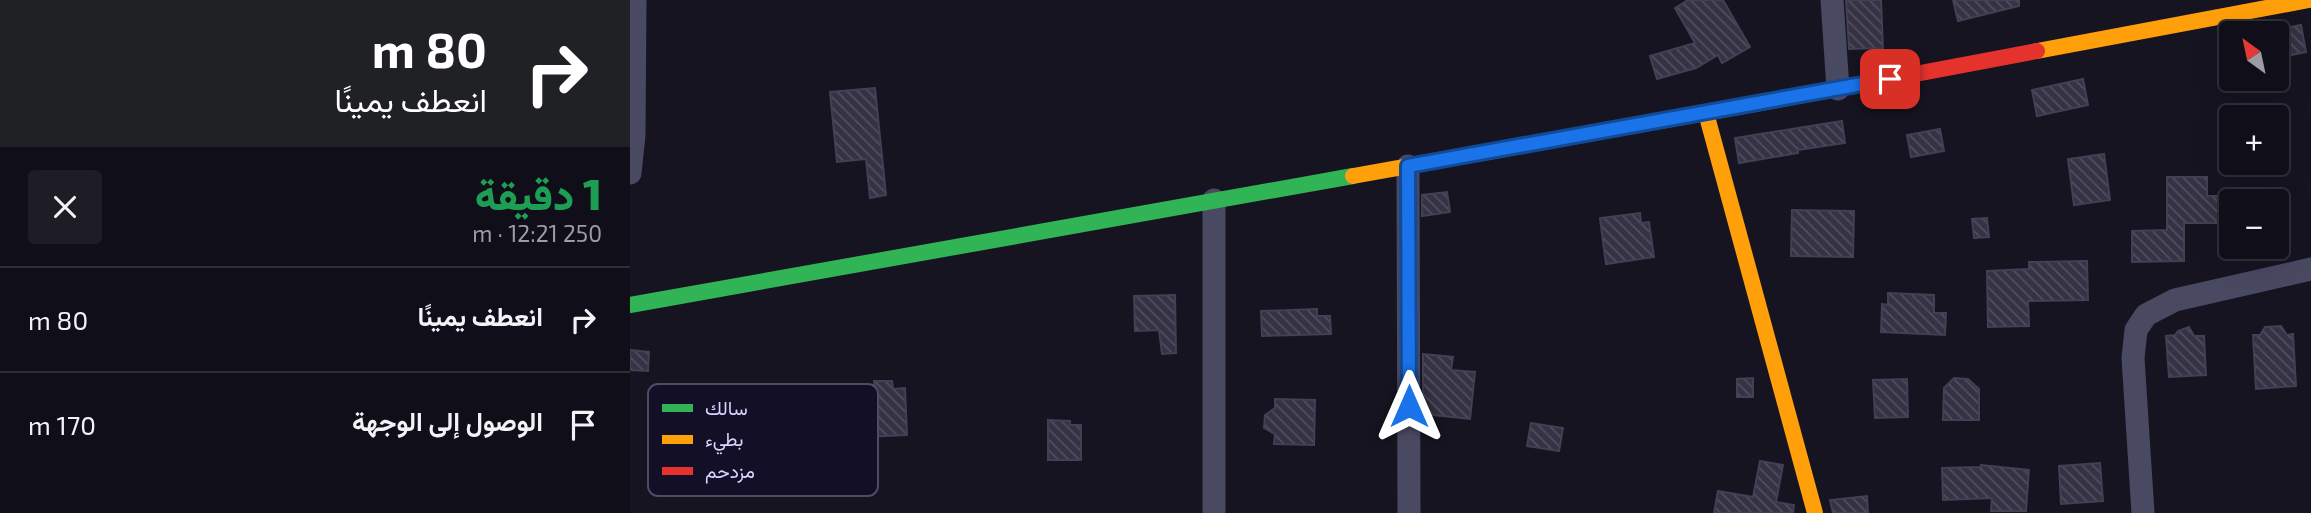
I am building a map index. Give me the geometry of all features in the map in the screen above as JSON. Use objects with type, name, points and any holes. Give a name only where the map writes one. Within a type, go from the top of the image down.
[{"type":"main road","points":[[630,305],[1706,113],[2309,0]]},
{"type":"main road","points":[[1706,113],[1815,513]]},
{"type":"street","points":[[630,173],[634,135],[635,0]]},
{"type":"street","points":[[1832,0],[1838,89]]},
{"type":"street","points":[[1408,166],[1409,513]]},
{"type":"street","points":[[1214,200],[1214,513]]},
{"type":"street","points":[[2143,513],[2133,358],[2136,330],[2146,315],[2175,300],[2311,269]]},
{"type":"building","points":[[1688,0],[1723,0],[1750,47],[1722,63],[1718,55],[1696,68],[1657,79],[1650,56],[1695,43],[1675,8]]},
{"type":"building","points":[[1846,0],[1881,0],[1883,48],[1849,49]]},
{"type":"building","points":[[1953,0],[2019,0],[2019,6],[1958,21]]},
{"type":"building","points":[[2301,25],[2306,52],[2289,56],[2289,28]]},
{"type":"building","points":[[2083,79],[2088,105],[2037,116],[2032,90]]},
{"type":"building","points":[[875,88],[886,195],[870,198],[866,159],[837,162],[830,92]]},
{"type":"building","points":[[1842,121],[1845,143],[1739,163],[1735,138]]},
{"type":"building","points":[[1940,129],[1944,151],[1911,157],[1907,135]]},
{"type":"building","points":[[2104,154],[2110,200],[2074,205],[2068,159]]},
{"type":"building","points":[[2167,177],[2207,177],[2207,196],[2219,196],[2219,223],[2184,223],[2184,261],[2132,262],[2132,231],[2167,230]]},
{"type":"building","points":[[1447,192],[1450,212],[1422,216],[1422,195]]},
{"type":"building","points":[[1792,210],[1854,211],[1853,257],[1791,256]]},
{"type":"building","points":[[1640,213],[1641,223],[1649,222],[1654,257],[1606,264],[1600,218]]},
{"type":"building","points":[[1987,218],[1989,237],[1974,238],[1972,219]]},
{"type":"building","points":[[2087,261],[2088,300],[2028,301],[2029,326],[1988,327],[1987,271],[2029,269],[2029,262]]},
{"type":"building","points":[[1888,293],[1934,295],[1934,313],[1946,313],[1945,335],[1881,332],[1882,304],[1888,305]]},
{"type":"building","points":[[1175,295],[1176,353],[1162,354],[1159,330],[1135,331],[1134,296]]},
{"type":"building","points":[[1317,309],[1317,316],[1330,316],[1331,334],[1262,336],[1261,311]]},
{"type":"building","points":[[2281,326],[2287,335],[2293,334],[2296,386],[2256,389],[2253,335],[2260,335],[2265,327]]},
{"type":"building","points":[[2189,327],[2194,336],[2204,336],[2206,375],[2169,377],[2166,336],[2175,335]]},
{"type":"building","points":[[630,350],[649,352],[648,371],[630,370]]},
{"type":"building","points":[[1423,354],[1453,357],[1451,370],[1475,372],[1470,419],[1423,414]]},
{"type":"building","points":[[1753,378],[1753,397],[1737,397],[1737,379]]},
{"type":"building","points":[[1954,378],[1968,379],[1979,389],[1979,420],[1943,420],[1944,388]]},
{"type":"building","points":[[1907,379],[1908,417],[1875,418],[1873,380]]},
{"type":"building","points":[[874,381],[892,381],[893,389],[905,388],[907,435],[878,436],[878,384],[874,384]]},
{"type":"building","points":[[1275,399],[1315,400],[1314,445],[1274,444],[1275,434],[1264,428],[1265,415],[1275,408]]},
{"type":"building","points":[[1048,420],[1070,421],[1070,425],[1081,425],[1081,460],[1048,460]]},
{"type":"building","points":[[1531,423],[1563,428],[1559,451],[1527,446]]},
{"type":"building","points":[[1760,461],[1783,465],[1776,502],[1794,505],[1793,513],[1714,513],[1718,491],[1753,497]]},
{"type":"building","points":[[2100,463],[2103,501],[2061,504],[2059,466]]},
{"type":"building","points":[[1981,465],[2029,470],[2026,511],[1991,511],[1992,498],[1943,500],[1942,468]]},
{"type":"building","points":[[1867,496],[1868,513],[1833,513],[1830,500]]},
{"type":"traffic: fast","points":[[630,305],[1353,176]]},
{"type":"traffic: slow","points":[[2037,51],[2309,0]]},
{"type":"traffic: slow","points":[[1353,176],[1772,101]]},
{"type":"traffic: slow","points":[[1706,113],[1815,513]]},
{"type":"traffic: jam","points":[[1772,101],[2037,51]]},
{"type":"route","points":[[1409,406],[1408,166],[1890,79]]}]
